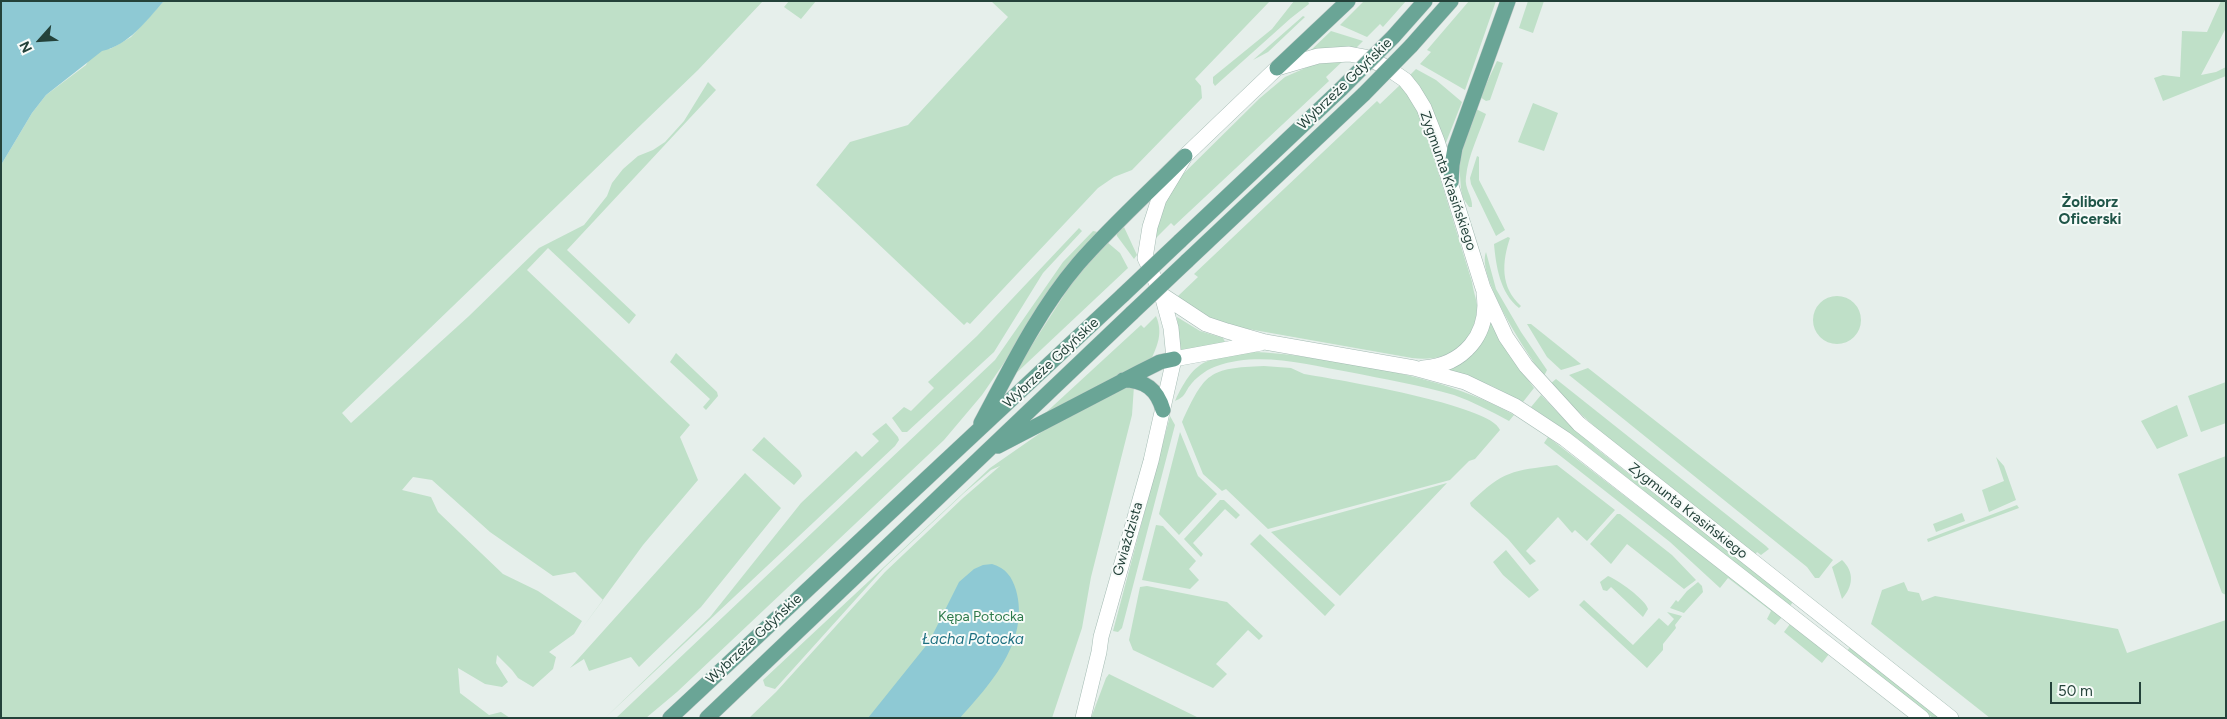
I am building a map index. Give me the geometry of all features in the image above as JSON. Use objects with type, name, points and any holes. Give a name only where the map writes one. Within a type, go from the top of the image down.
[{"type":"main road","points":[[1277,68],[1348,1]]},
{"type":"main road","name":"Wybrzeże Gdyńskie","points":[[670,718],[1341,89],[1393,37],[1425,1]]},
{"type":"main road","name":"Wybrzeże Gdyńskie","points":[[707,718],[981,455],[1364,94],[1411,46],[1451,1]]},
{"type":"main road","points":[[1451,182],[1455,148],[1508,1]]},
{"type":"main road","name":"Zygmunta Krasińskiego","points":[[1922,718],[1544,423],[1465,382],[1414,368],[1265,342],[1206,324],[1162,295],[1145,258],[1150,227],[1159,199],[1185,156],[1277,68],[1318,56],[1349,54],[1376,61],[1398,74],[1413,90],[1424,108],[1451,182],[1483,288],[1506,337],[1526,366],[1579,424],[1951,718]]},
{"type":"main road","points":[[974,435],[1014,361],[1069,276],[1100,241],[1185,156]]},
{"type":"main road","points":[[1414,368],[1438,366],[1456,358],[1469,349],[1482,327],[1485,305],[1483,288]]},
{"type":"main road","name":"Gwiaździsta","points":[[1083,718],[1101,637],[1163,410],[1174,359],[1171,328],[1162,295]]},
{"type":"main road","points":[[981,455],[1160,362],[1265,342]]},
{"type":"main road","points":[[1123,380],[1136,380],[1149,386],[1160,401],[1163,410]]},
{"type":"main road","points":[[1824,640],[1832,625]]},
{"type":"green space","points":[[164,1],[763,1],[698,70],[342,413],[351,423],[469,316],[539,248],[584,225],[607,196],[612,183],[623,169],[638,156],[653,150],[665,142],[684,121],[708,82],[716,90],[567,250],[636,315],[629,324],[548,248],[527,270],[690,425],[680,437],[698,480],[643,545],[603,600],[575,572],[553,576],[490,532],[432,480],[413,477],[402,490],[431,497],[438,512],[503,574],[538,591],[582,621],[574,634],[549,652],[556,657],[553,669],[533,687],[518,678],[497,655],[496,663],[508,682],[502,687],[485,684],[458,668],[460,693],[489,715],[501,712],[510,718],[1,718],[1,165],[32,113],[46,95],[86,65],[98,41],[110,49],[131,37]]},
{"type":"green space","points":[[789,1],[816,1],[801,19],[784,7]]},
{"type":"green space","points":[[991,1],[1270,1],[1195,79],[1201,86],[1202,98],[1132,170],[1114,177],[1098,188],[970,324],[967,322],[964,325],[816,185],[850,142],[908,125],[1008,17]]},
{"type":"green space","points":[[1294,1],[1308,1],[1309,4],[1215,86],[1213,77],[1272,29]]},
{"type":"green space","points":[[1364,1],[1406,1],[1383,27],[1380,24],[1367,37],[1340,25]]},
{"type":"green space","points":[[1469,1],[1496,1],[1465,90],[1420,64],[1431,52],[1427,50]]},
{"type":"green space","points":[[1528,1],[1544,1],[1533,33],[1519,28]]},
{"type":"green space","points":[[2221,1],[2226,1],[2226,28],[2201,75],[2216,72],[2226,67],[2226,76],[2163,101],[2154,78],[2163,75],[2180,77],[2182,31],[2207,32]]},
{"type":"green space","points":[[1303,16],[1305,17],[1268,52],[1253,60]]},
{"type":"green space","points":[[1331,31],[1363,41],[1354,50],[1310,51]]},
{"type":"green space","points":[[1345,59],[1326,77],[1329,81],[1174,226],[1171,223],[1154,240],[1156,218],[1173,184],[1260,98],[1285,77],[1321,61]]},
{"type":"green space","points":[[1497,61],[1503,63],[1490,100],[1486,101],[1480,97]]},
{"type":"green space","points":[[1416,69],[1436,80],[1462,102],[1445,145],[1408,77]]},
{"type":"green space","points":[[1400,85],[1409,95],[1421,116],[1476,300],[1476,319],[1472,330],[1458,348],[1448,354],[1437,357],[1425,359],[1412,358],[1237,327],[1204,317],[1177,297],[1198,277],[1194,274],[1377,101],[1380,104]]},
{"type":"green space","points":[[1533,103],[1558,113],[1544,151],[1518,142]]},
{"type":"green space","points":[[1474,108],[1486,114],[1467,169],[1466,185],[1472,203],[1472,207],[1469,207],[1463,198],[1461,189],[1459,162]]},
{"type":"green space","points":[[1477,156],[1479,157],[1479,180],[1505,230],[1496,236],[1471,184],[1470,178]]},
{"type":"green space","points":[[1124,227],[1137,255],[1134,259],[1117,236],[1116,232]]},
{"type":"green space","points":[[1079,228],[1082,231],[1043,273],[994,352],[907,432],[902,432],[892,418],[904,407],[911,411],[934,388],[928,382],[977,336]]},
{"type":"green space","points":[[1093,231],[1098,232],[982,395],[944,440],[677,692],[646,718],[616,718],[995,360],[1063,262]]},
{"type":"green space","points":[[1508,237],[1510,238],[1504,265],[1506,282],[1514,299],[1521,306],[1519,308],[1507,295],[1503,287],[1496,261],[1494,244]]},
{"type":"green space","points":[[1107,242],[1120,253],[1128,268],[1010,379],[1075,278]]},
{"type":"green space","points":[[1486,252],[1496,289],[1521,332],[1547,370],[1544,376],[1505,316],[1496,297],[1485,263]]},
{"type":"green space","points":[[1832,296],[1842,296],[1854,303],[1861,315],[1861,325],[1854,337],[1842,344],[1832,344],[1824,340],[1817,333],[1813,325],[1813,315],[1817,307],[1824,300]]},
{"type":"green space","points":[[1156,316],[1159,338],[1151,360],[1041,417],[1141,325],[1144,328]]},
{"type":"green space","points":[[1177,317],[1200,331],[1223,338],[1225,342],[1179,351]]},
{"type":"green space","points":[[1490,317],[1534,388],[1523,402],[1492,386],[1449,370]]},
{"type":"green space","points":[[1527,324],[1531,324],[1581,364],[1561,370],[1547,357]]},
{"type":"green space","points":[[1254,352],[1276,353],[1409,375],[1473,395],[1514,415],[1509,421],[1454,395],[1415,385],[1300,363],[1267,359],[1233,362],[1214,367],[1198,377],[1189,386],[1184,395],[1175,401],[1190,375],[1205,362]]},
{"type":"green space","points":[[676,353],[717,392],[718,396],[706,410],[703,407],[710,399],[670,362]]},
{"type":"green space","points":[[1264,366],[1291,368],[1304,374],[1410,394],[1470,411],[1491,421],[1500,430],[1475,459],[1469,461],[1450,480],[1268,529],[1226,489],[1222,491],[1203,474],[1182,422],[1203,383],[1211,376],[1231,369]]},
{"type":"green space","points":[[1588,368],[1833,560],[1819,578],[1815,578],[1807,567],[1569,375]]},
{"type":"green space","points":[[1556,379],[1769,549],[1761,555],[1757,552],[1755,555],[1650,473],[1598,430],[1550,384]]},
{"type":"green space","points":[[2226,382],[2226,423],[2201,432],[2188,396]]},
{"type":"green space","name":"Kępa Potocka","points":[[1134,386],[1132,415],[1091,577],[1082,628],[1052,718],[749,718],[776,692],[885,572],[963,498],[1000,466],[991,470],[964,493],[884,568],[775,689],[765,686],[763,680],[990,468],[1046,429],[1123,387]]},
{"type":"green space","points":[[1541,395],[1597,449],[1793,602],[1790,606],[1578,439],[1531,407]]},
{"type":"green space","points":[[2177,405],[2188,436],[2157,449],[2141,421]]},
{"type":"green space","points":[[1170,416],[1175,425],[1122,628],[1118,632],[1113,631]]},
{"type":"green space","points":[[886,423],[898,437],[899,440],[895,446],[605,718],[710,617],[801,503],[856,451],[862,457],[879,441],[872,434]]},
{"type":"green space","points":[[1180,432],[1198,476],[1217,494],[1179,535],[1159,514]]},
{"type":"green space","points":[[764,437],[800,471],[802,476],[794,485],[752,450]]},
{"type":"green space","points":[[1548,437],[1782,617],[1775,625],[1767,619],[1771,611],[1728,578],[1720,588],[1670,542],[1544,443]]},
{"type":"green space","points":[[2226,456],[2226,595],[2222,593],[2178,474]]},
{"type":"green space","points":[[1996,457],[2004,466],[2016,500],[1989,512],[1982,490],[2004,481]]},
{"type":"green space","points":[[1557,465],[1615,510],[1587,541],[1575,530],[1572,533],[1558,517],[1526,551],[1536,561],[1530,565],[1508,539],[1470,503],[1492,484],[1509,474]]},
{"type":"green space","points":[[745,473],[781,508],[701,607],[639,667],[631,657],[589,671],[584,659],[570,668]]},
{"type":"green space","points":[[1447,483],[1340,596],[1271,532]]},
{"type":"green space","points":[[1220,500],[1224,500],[1240,515],[1236,519],[1225,509],[1193,543],[1203,554],[1201,557],[1184,539]]},
{"type":"green space","points":[[2017,505],[2019,508],[1928,542],[1927,539]]},
{"type":"green space","points":[[1962,513],[1965,521],[1936,532],[1933,524]]},
{"type":"green space","points":[[1617,514],[1620,514],[1672,555],[1696,580],[1684,589],[1627,544],[1611,564],[1590,544]]},
{"type":"green space","points":[[1156,525],[1163,526],[1196,561],[1189,569],[1199,580],[1190,589],[1142,580]]},
{"type":"green space","points":[[1260,534],[1335,605],[1325,616],[1250,544]]},
{"type":"green space","points":[[1506,550],[1539,590],[1529,598],[1503,575],[1493,562]]},
{"type":"green space","points":[[1842,560],[1849,569],[1851,580],[1848,590],[1842,599],[1832,567]]},
{"type":"green space","points":[[1608,576],[1624,585],[1642,600],[1648,609],[1643,617],[1611,587],[1607,591],[1603,590],[1600,582]]},
{"type":"green space","points":[[1698,582],[1702,586],[1703,592],[1684,613],[1670,608],[1676,600],[1678,602]]},
{"type":"green space","points":[[1904,582],[1908,591],[1919,593],[1922,601],[1935,596],[2118,629],[2127,653],[2226,620],[2226,718],[1990,718],[1871,624],[1882,590]]},
{"type":"green space","points":[[1147,586],[1227,602],[1263,636],[1259,640],[1248,630],[1216,664],[1227,674],[1213,688],[1133,650],[1129,640],[1140,587]]},
{"type":"green space","points":[[1584,600],[1633,645],[1659,618],[1668,626],[1674,619],[1667,612],[1682,616],[1675,625],[1676,628],[1663,644],[1663,650],[1647,668],[1579,605]]},
{"type":"green space","points":[[1790,624],[1829,654],[1822,663],[1784,632]]},
{"type":"green space","points":[[1850,647],[1940,718],[1933,718],[1847,651]]},
{"type":"green space","points":[[1109,674],[1199,718],[1091,718]]},
{"type":"water","points":[[1,1],[164,1],[129,38],[112,48],[102,51],[46,95],[32,113],[1,165]]},
{"type":"water","name":"Łacha Potocka","points":[[992,564],[1005,571],[1013,581],[1019,608],[1018,626],[1013,644],[1005,660],[984,691],[960,718],[868,718],[929,642],[959,582],[974,569]]},
{"type":"district","name":"Żoliborz Oficerski","points":[[2090,212]]}]
